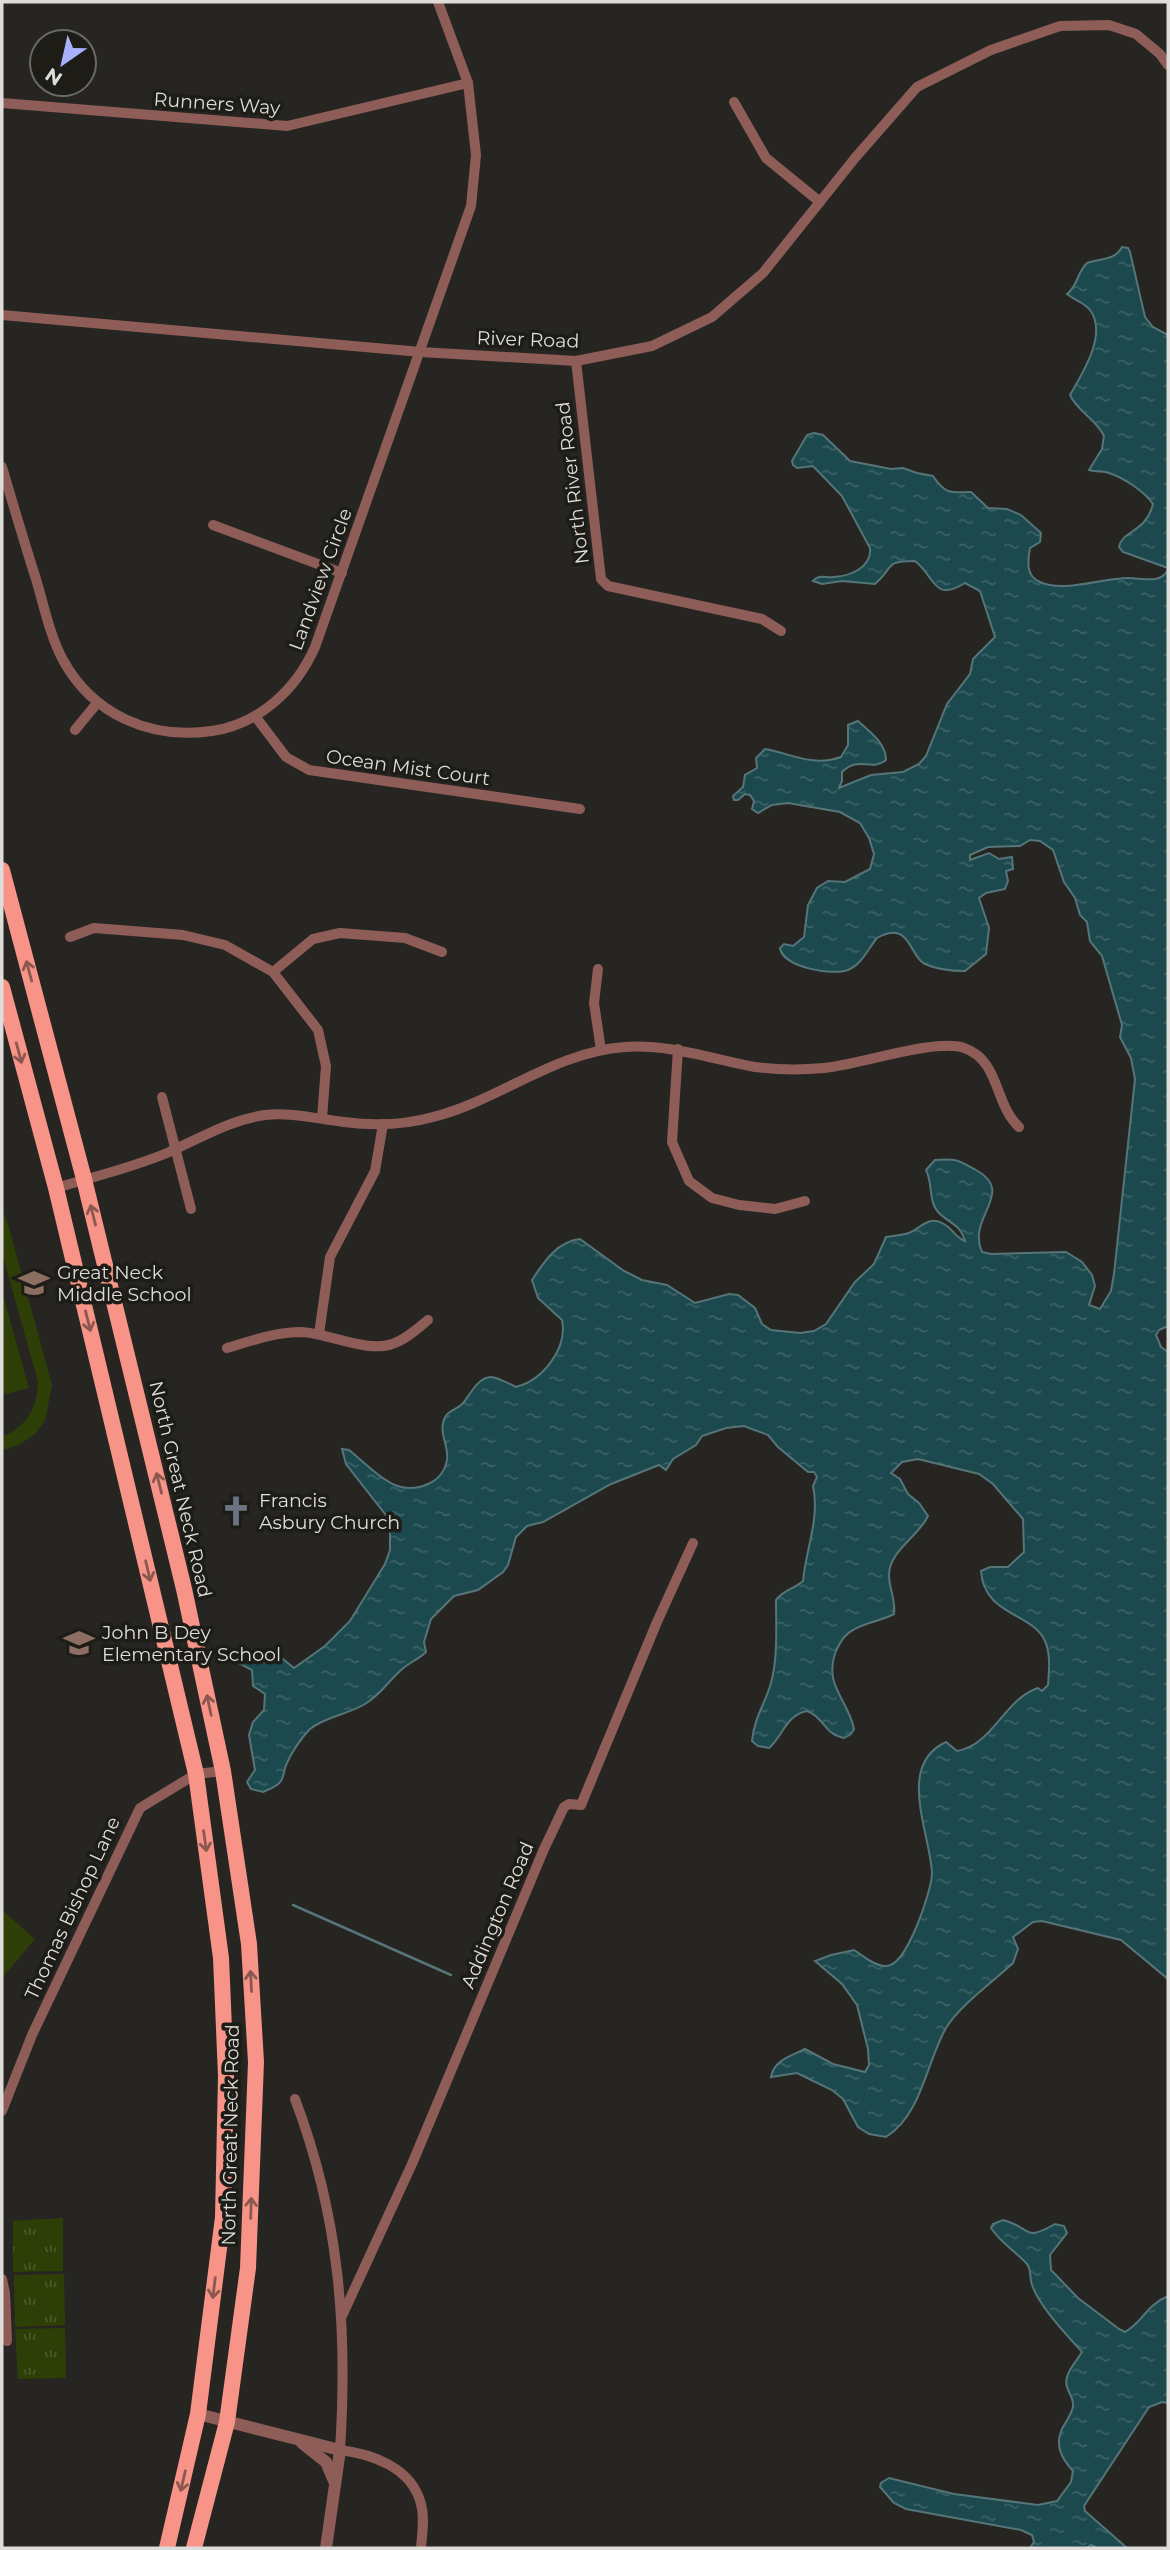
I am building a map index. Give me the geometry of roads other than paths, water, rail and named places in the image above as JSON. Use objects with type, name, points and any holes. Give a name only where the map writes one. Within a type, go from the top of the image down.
[{"type":"main road","name":"North Great Neck Road","points":[[2,870],[84,1180],[184,1589],[223,1771],[249,1944],[256,2062],[248,2268],[227,2422],[194,2548]]},
{"type":"main road","name":"North Great Neck Road","points":[[2,987],[56,1188],[196,1774],[221,1958],[226,2076],[223,2217],[198,2414],[167,2548]]},
{"type":"street","name":"Landview Circle","points":[[2,467],[55,643],[72,675],[99,702],[140,727],[179,733],[223,729],[255,716],[287,691],[303,671],[315,647],[471,206],[476,155],[468,83],[438,2]]},
{"type":"street","name":"River Road","points":[[2,315],[421,352],[576,361],[652,346],[712,317],[763,273],[855,158],[917,87],[991,50],[1060,26],[1109,25],[1136,34],[1160,54],[1168,65]]},
{"type":"street","name":"Runners Way","points":[[2,103],[287,126],[468,83]]},
{"type":"street","points":[[734,102],[765,158],[820,202]]},
{"type":"street","name":"North River Road","points":[[576,361],[601,579],[608,586],[762,619],[781,631]]},
{"type":"street","points":[[213,525],[342,573]]},
{"type":"street","points":[[75,730],[99,702]]},
{"type":"street","name":"Ocean Mist Court","points":[[255,716],[286,757],[309,770],[580,809]]},
{"type":"street","points":[[70,937],[94,928],[183,935],[225,945],[273,972],[318,1030],[326,1066],[322,1118]]},
{"type":"street","points":[[273,972],[313,939],[340,933],[405,938],[442,952]]},
{"type":"street","points":[[598,969],[594,1003],[601,1050]]},
{"type":"street","points":[[56,1188],[138,1164],[226,1125],[246,1119],[282,1114],[344,1122],[404,1123],[450,1113],[544,1069],[601,1050],[650,1046],[678,1049],[756,1067],[797,1070],[836,1067],[941,1045],[962,1047],[986,1062],[992,1071],[1004,1107],[1019,1128]]},
{"type":"street","points":[[678,1049],[672,1142],[688,1181],[712,1198],[739,1205],[775,1209],[805,1200]]},
{"type":"street","points":[[162,1097],[191,1209]]},
{"type":"street","points":[[319,1334],[330,1257],[375,1171],[383,1124]]},
{"type":"street","points":[[226,1348],[278,1334],[319,1334],[381,1347],[400,1341],[428,1320]]},
{"type":"street","name":"Addington Road","points":[[342,2316],[416,2154],[544,1849],[564,1807],[569,1804],[581,1805],[693,1543]]},
{"type":"street","name":"Thomas Bishop Lane","points":[[2,2111],[32,2035],[140,1808],[196,1774],[223,1771]]},
{"type":"street","points":[[295,2099],[316,2159],[328,2207],[342,2316],[344,2372],[340,2450],[326,2548]]},
{"type":"street","points":[[2,2279],[7,2341]]},
{"type":"street","points":[[198,2414],[381,2461],[406,2476],[421,2506],[421,2548]]},
{"type":"street","points":[[296,2439],[326,2462],[336,2487]]},
{"type":"water","points":[[1122,247],[1128,248],[1130,252],[1145,317],[1153,327],[1168,335],[1168,568],[1123,552],[1119,547],[1125,537],[1145,521],[1153,504],[1139,489],[1119,477],[1089,470],[1102,449],[1104,436],[1070,395],[1091,354],[1096,330],[1090,310],[1067,294],[1087,263],[1111,257]]},
{"type":"water","points":[[807,435],[823,435],[850,461],[891,469],[903,468],[933,476],[949,491],[971,492],[988,508],[1007,509],[1021,515],[1041,533],[1040,542],[1030,548],[1028,562],[1032,576],[1040,582],[1060,586],[1128,578],[1155,579],[1168,570],[1168,1326],[1159,1330],[1156,1335],[1161,1347],[1168,1352],[1168,1979],[1121,1940],[1042,1921],[1033,1922],[1013,1937],[1018,1949],[1013,1963],[968,2003],[946,2028],[916,2102],[898,2127],[886,2137],[869,2134],[858,2127],[843,2099],[832,2090],[797,2073],[771,2077],[779,2063],[805,2049],[833,2064],[865,2072],[869,2065],[868,2049],[857,2005],[842,1984],[815,1961],[854,1950],[883,1966],[895,1962],[917,1926],[931,1882],[930,1857],[920,1801],[922,1766],[931,1753],[946,1742],[957,1751],[980,1740],[1016,1702],[1038,1688],[1042,1691],[1048,1685],[1049,1657],[1045,1641],[1030,1624],[990,1597],[984,1586],[981,1571],[990,1567],[1008,1567],[1024,1552],[1023,1519],[993,1484],[979,1474],[918,1459],[902,1462],[891,1473],[900,1479],[908,1494],[928,1516],[890,1566],[889,1580],[894,1614],[850,1632],[836,1651],[832,1674],[834,1683],[854,1729],[844,1738],[833,1733],[807,1711],[789,1721],[769,1748],[758,1746],[752,1741],[755,1725],[769,1691],[775,1663],[776,1600],[803,1581],[814,1522],[813,1486],[817,1477],[814,1472],[808,1472],[778,1447],[768,1435],[744,1426],[726,1428],[702,1436],[696,1445],[673,1459],[666,1470],[659,1465],[611,1484],[543,1522],[527,1526],[516,1537],[508,1565],[503,1572],[478,1590],[454,1596],[431,1619],[424,1642],[426,1652],[403,1668],[365,1704],[310,1729],[291,1756],[281,1781],[263,1792],[251,1789],[247,1782],[255,1770],[249,1735],[253,1722],[264,1710],[265,1694],[253,1686],[252,1670],[233,1660],[243,1649],[278,1655],[294,1668],[325,1646],[350,1621],[385,1564],[390,1550],[390,1525],[385,1514],[346,1464],[342,1449],[349,1450],[395,1485],[416,1488],[438,1478],[447,1460],[442,1428],[448,1414],[462,1404],[481,1380],[496,1378],[516,1387],[535,1378],[557,1352],[563,1331],[562,1320],[538,1298],[532,1280],[541,1266],[564,1244],[580,1239],[624,1271],[642,1280],[667,1285],[695,1303],[729,1294],[738,1295],[755,1308],[762,1324],[771,1330],[800,1333],[814,1331],[826,1324],[855,1282],[874,1264],[886,1237],[909,1233],[934,1221],[944,1224],[965,1241],[957,1228],[936,1209],[926,1170],[935,1160],[952,1160],[976,1170],[987,1179],[992,1188],[992,1197],[980,1228],[982,1252],[1066,1252],[1082,1262],[1092,1275],[1095,1286],[1089,1305],[1100,1309],[1111,1291],[1135,1079],[1131,1058],[1120,1037],[1122,1025],[1102,956],[1090,941],[1087,922],[1080,915],[1075,898],[1064,882],[1053,850],[1040,841],[1030,840],[1020,846],[988,847],[970,855],[970,860],[989,853],[999,859],[1012,857],[1013,869],[1006,871],[1008,881],[1005,889],[986,893],[979,898],[989,928],[986,954],[965,971],[925,964],[908,941],[897,933],[888,933],[877,938],[857,964],[840,972],[820,971],[798,965],[783,955],[780,948],[784,944],[793,946],[804,937],[808,905],[817,888],[828,881],[845,882],[870,869],[874,854],[860,823],[840,812],[788,803],[772,805],[758,813],[752,809],[754,801],[750,795],[745,794],[734,800],[733,796],[743,787],[745,775],[757,768],[756,758],[765,749],[821,761],[841,757],[848,745],[848,725],[858,721],[880,743],[886,760],[875,765],[859,764],[848,767],[842,772],[839,788],[871,775],[903,772],[919,764],[926,756],[947,704],[970,674],[973,659],[995,637],[980,591],[965,583],[946,590],[940,589],[915,561],[898,562],[890,566],[875,584],[842,581],[822,584],[813,581],[820,577],[847,575],[864,565],[870,555],[870,548],[842,496],[813,466],[797,468],[793,465],[792,461]]},
{"type":"water","points":[[1003,2220],[1032,2233],[1055,2224],[1064,2226],[1067,2233],[1050,2255],[1051,2270],[1078,2298],[1125,2332],[1154,2304],[1168,2296],[1168,2403],[1162,2402],[1149,2407],[1084,2506],[1085,2511],[1127,2548],[1098,2548],[1091,2545],[1087,2548],[1030,2548],[1034,2542],[1032,2535],[1021,2530],[906,2509],[894,2503],[880,2487],[881,2483],[889,2478],[954,2494],[1038,2505],[1057,2501],[1071,2482],[1073,2471],[1062,2456],[1059,2439],[1073,2407],[1067,2378],[1082,2352],[1041,2302],[1032,2285],[1027,2264],[991,2228],[993,2224]]},
{"type":"waterway","points":[[293,1905],[451,1975]]},
{"type":"place","name":"Great Neck Middle School","points":[[34,1283]]},
{"type":"place","name":"Francis Asbury Church","points":[[236,1511]]},
{"type":"place","name":"John B Dey Elementary School","points":[[79,1643]]}]
